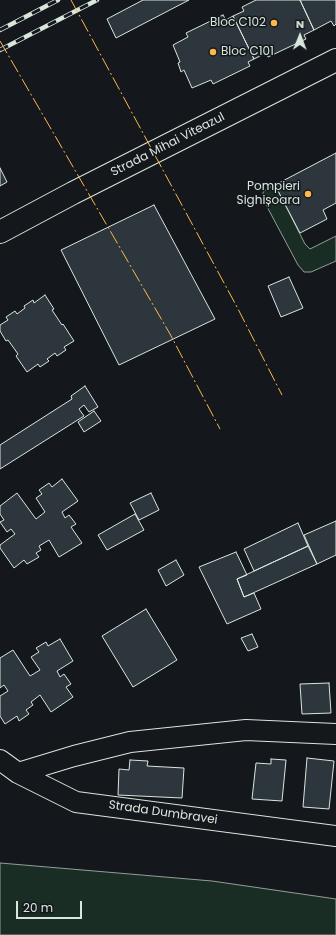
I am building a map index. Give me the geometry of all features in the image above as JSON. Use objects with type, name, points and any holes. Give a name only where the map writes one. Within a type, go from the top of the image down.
[{"type":"highway","name":"Strada Mihai Viteazul","points":[[0,232],[73,193],[336,60]]},
{"type":"street","points":[[18,773],[74,756],[130,742],[246,730],[336,734]]},
{"type":"street","name":"Strada Dumbravei","points":[[0,760],[18,773],[76,802],[336,836]]},
{"type":"green space","points":[[275,185],[305,244],[310,249],[336,236],[336,261],[311,272],[304,272],[298,265],[264,201],[263,192]]},
{"type":"green space","points":[[0,863],[212,881],[336,899],[336,935],[0,935]]},
{"type":"building","points":[[143,0],[189,0],[116,38],[107,19]]},
{"type":"building","name":"Bloc C102","points":[[256,0],[300,0],[314,30],[304,35],[306,39],[268,57],[266,53],[254,59],[233,16],[244,11],[242,7]]},
{"type":"building","points":[[300,0],[336,0],[336,24],[334,26],[331,21],[314,30]]},
{"type":"building","name":"Bloc C101","points":[[223,15],[226,20],[233,16],[254,59],[248,62],[250,66],[213,84],[211,80],[192,88],[184,70],[181,72],[178,63],[180,62],[173,45],[188,37],[186,33]]},
{"type":"building","name":"Pompieri Sighișoara","points":[[336,153],[336,203],[323,210],[327,219],[300,233],[275,185]]},
{"type":"building","points":[[0,168],[7,182],[0,186]]},
{"type":"building","points":[[154,205],[215,319],[119,365],[61,250]]},
{"type":"building","points":[[289,277],[303,308],[281,317],[268,286]]},
{"type":"building","points":[[45,295],[54,309],[52,310],[74,341],[64,347],[66,350],[57,356],[55,353],[47,359],[49,361],[40,367],[38,364],[27,372],[16,356],[18,354],[8,340],[6,341],[0,331],[0,325],[8,320],[6,317],[15,311],[17,314],[25,308],[24,306],[33,300],[34,303]]},
{"type":"building","points":[[85,386],[98,407],[89,412],[84,405],[79,409],[84,416],[0,469],[0,445],[72,399],[71,396]]},
{"type":"building","points":[[94,411],[101,421],[84,432],[78,422]]},
{"type":"building","points":[[62,479],[78,501],[62,512],[65,518],[69,515],[76,524],[71,527],[82,543],[59,557],[49,540],[39,546],[41,550],[36,553],[39,557],[27,564],[24,560],[14,568],[0,548],[0,545],[15,534],[11,529],[7,532],[0,522],[4,520],[0,514],[0,506],[17,493],[36,519],[45,512],[36,498],[42,494],[39,490],[49,483],[52,487]]},
{"type":"building","points":[[151,493],[159,510],[139,520],[130,503]]},
{"type":"building","points":[[135,514],[144,530],[107,550],[98,535]]},
{"type":"building","points":[[336,521],[336,555],[317,564],[304,535]]},
{"type":"building","points":[[298,523],[308,546],[254,571],[244,549]]},
{"type":"building","points":[[308,546],[317,564],[244,597],[237,579]]},
{"type":"building","points":[[236,552],[247,575],[237,579],[244,597],[254,593],[261,609],[227,624],[199,567]]},
{"type":"building","points":[[176,560],[184,575],[166,586],[158,570]]},
{"type":"building","points":[[146,609],[177,660],[133,687],[102,636]]},
{"type":"building","points":[[252,634],[258,647],[248,651],[241,638]]},
{"type":"building","points":[[60,639],[73,661],[57,671],[60,677],[64,674],[71,684],[66,687],[73,697],[51,712],[40,695],[31,702],[33,705],[26,710],[29,714],[19,721],[17,716],[5,724],[0,716],[0,696],[8,691],[4,685],[0,688],[0,658],[13,650],[30,676],[40,670],[31,657],[39,652],[36,648],[46,642],[48,646]]},
{"type":"building","points":[[329,683],[331,713],[302,714],[300,684]]},
{"type":"building","points":[[307,758],[334,761],[329,809],[303,807]]},
{"type":"building","points":[[271,759],[286,760],[282,801],[252,799],[256,763],[271,764]]},
{"type":"building","points":[[130,760],[148,761],[147,766],[184,768],[182,798],[118,795],[119,769],[129,770]]},
{"type":"railway","points":[[0,30],[58,0]]},
{"type":"railway","points":[[0,50],[97,0]]},
{"type":"power","points":[[71,0],[237,307],[282,395]]},
{"type":"power","points":[[0,41],[170,334],[220,429]]},
{"type":"place","name":"Bloc C102","points":[[274,23]]},
{"type":"place","name":"Bloc C101","points":[[213,52]]},
{"type":"place","name":"Pompieri Sighișoara","points":[[308,194]]}]
